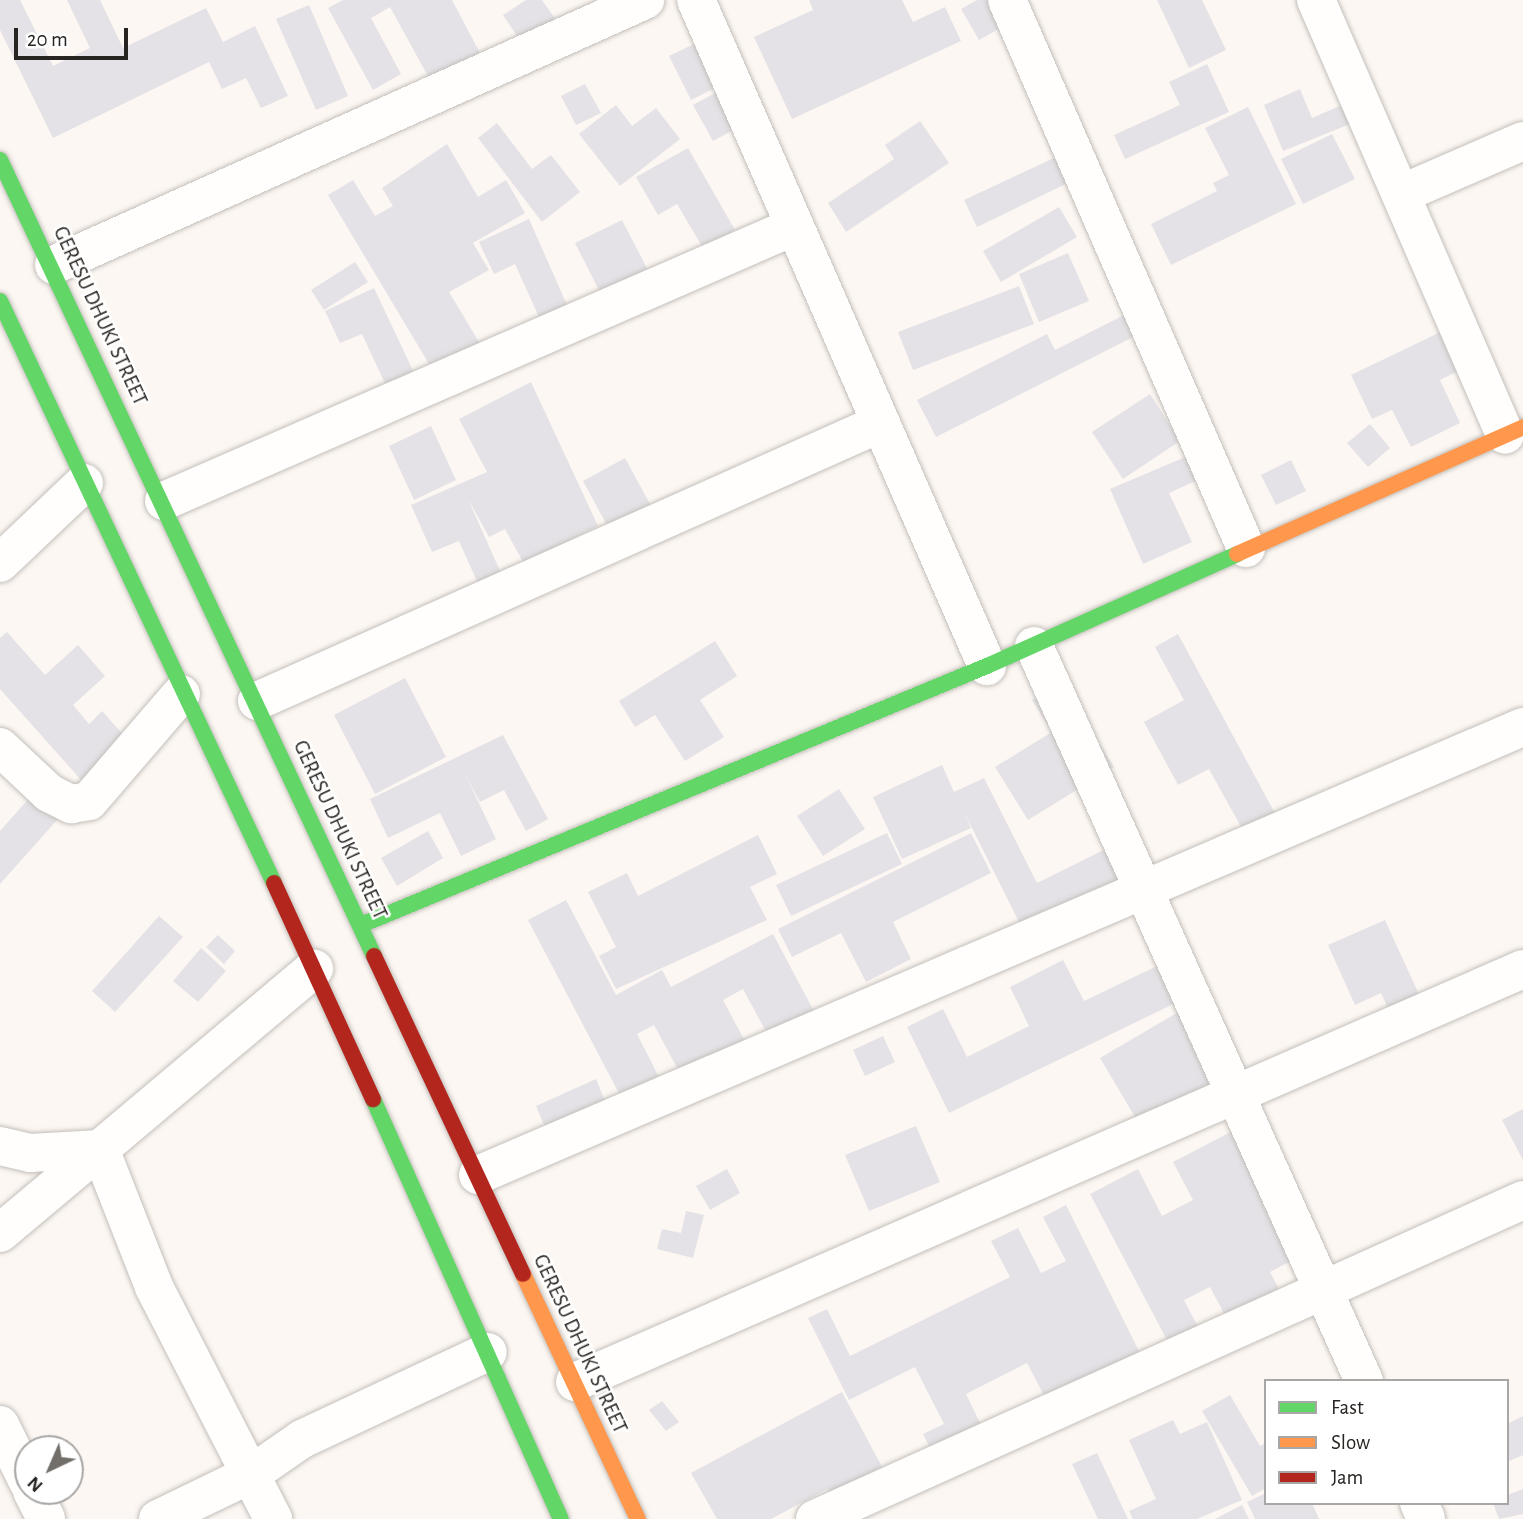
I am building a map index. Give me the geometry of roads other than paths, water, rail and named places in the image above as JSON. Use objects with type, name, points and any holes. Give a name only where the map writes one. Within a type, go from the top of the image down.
[{"type":"main road","name":"GERESU DHUKI STREET","points":[[0,160],[54,265],[638,1519]]},
{"type":"main road","points":[[0,301],[181,694],[314,969],[561,1519]]},
{"type":"main road","points":[[361,925],[1034,646],[1246,548],[1514,431]]},
{"type":"street","points":[[54,265],[645,0]]},
{"type":"street","points":[[696,0],[987,666]]},
{"type":"street","points":[[1007,0],[1246,548]]},
{"type":"street","points":[[1316,0],[1401,194],[1514,431]]},
{"type":"street","points":[[1401,194],[1523,141]]},
{"type":"street","points":[[164,501],[795,226]]},
{"type":"street","points":[[257,701],[881,424]]},
{"type":"street","points":[[0,563],[84,483]]},
{"type":"street","points":[[1034,646],[1363,1379]]},
{"type":"street","points":[[0,747],[49,793],[71,804],[89,800],[181,694]]},
{"type":"street","points":[[478,1175],[1145,892],[1523,727]]},
{"type":"street","points":[[0,1233],[314,969]]},
{"type":"street","points":[[575,1382],[1237,1097],[1523,969]]},
{"type":"street","points":[[0,1146],[30,1153],[100,1149]]},
{"type":"street","points":[[100,1149],[154,1287],[253,1473],[273,1519]]},
{"type":"street","points":[[815,1519],[1322,1286],[1523,1200]]},
{"type":"street","points":[[158,1519],[253,1473],[302,1439],[488,1352]]},
{"type":"street","points":[[0,1425],[14,1454]]}]
